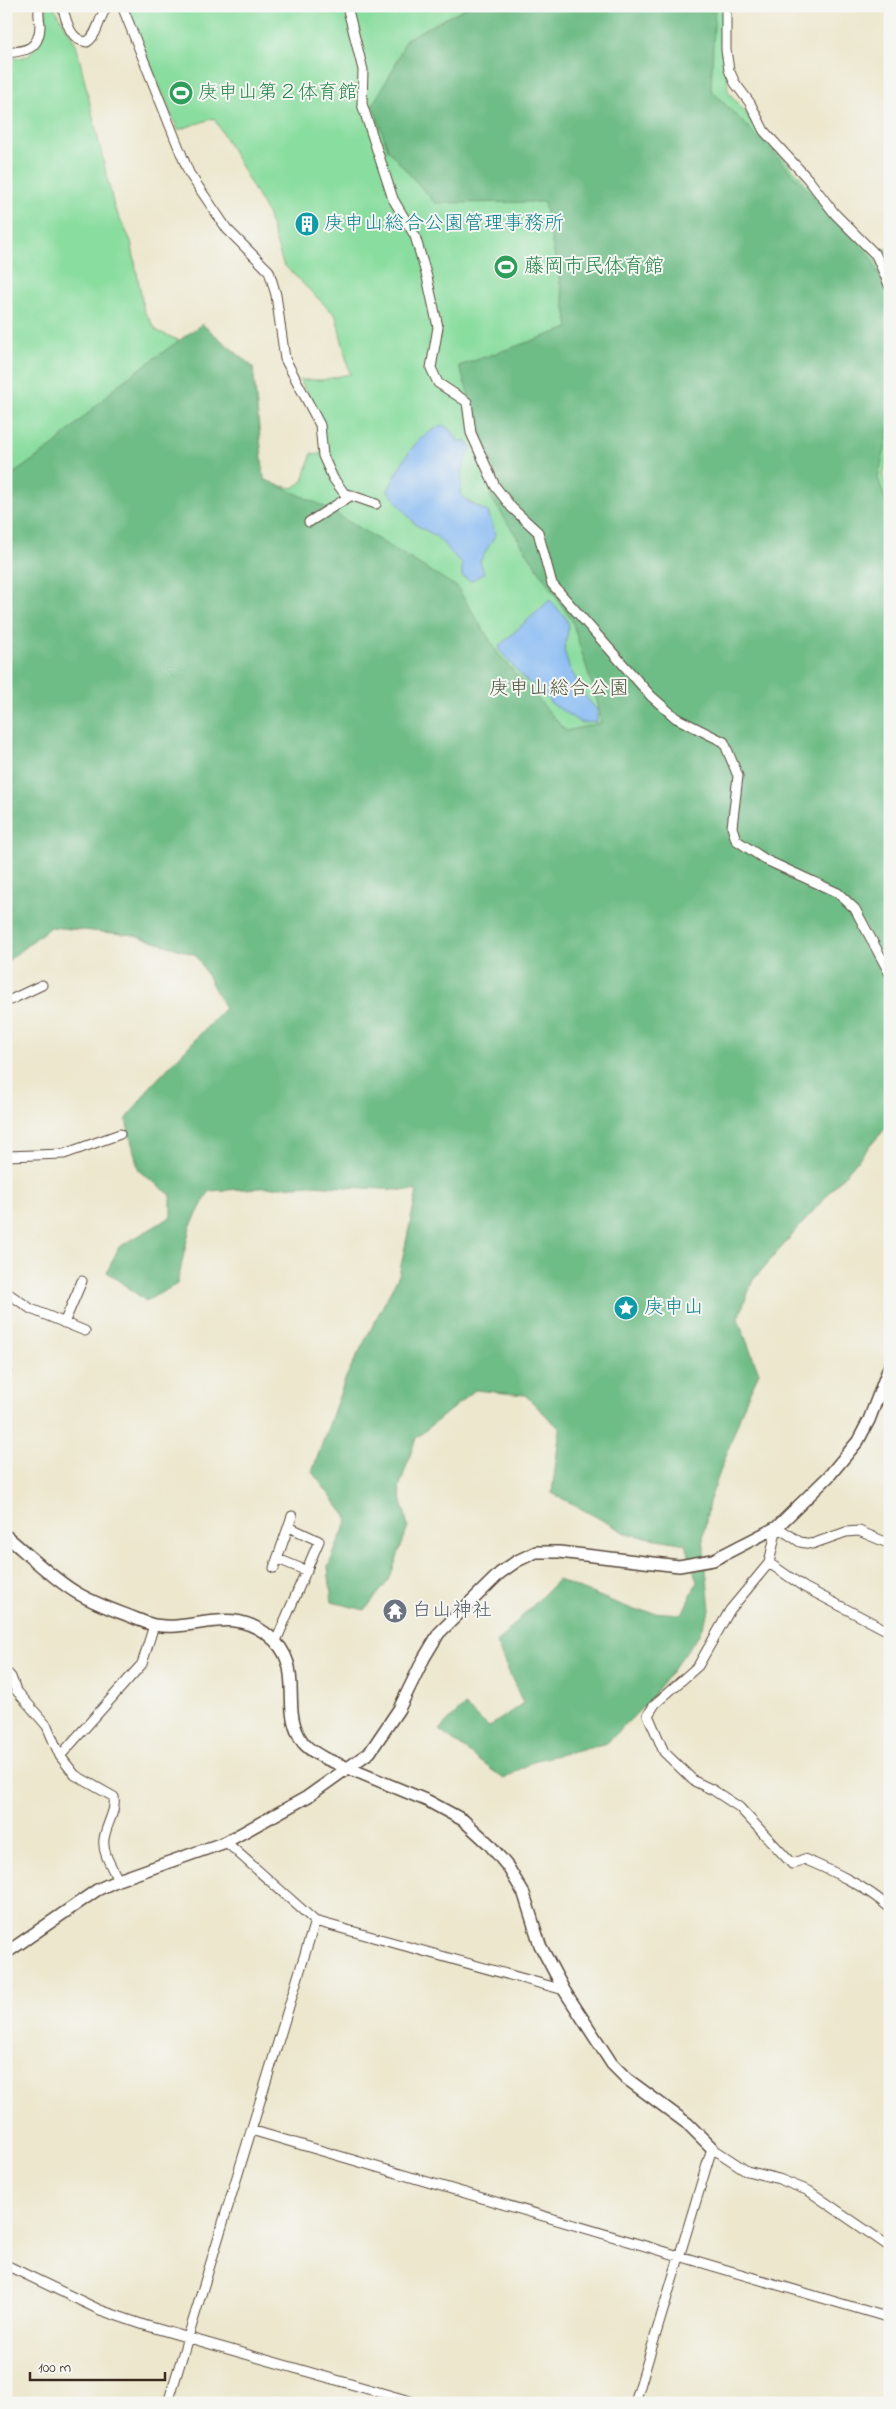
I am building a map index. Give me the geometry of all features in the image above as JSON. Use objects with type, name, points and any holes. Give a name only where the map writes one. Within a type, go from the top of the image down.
[{"type":"street","points":[[6,53],[28,50],[35,43],[40,28],[40,6]]},
{"type":"street","points":[[62,6],[72,34],[80,42],[87,42],[93,38],[100,16],[107,6]]},
{"type":"street","points":[[122,6],[189,173],[227,229],[268,271],[276,295],[282,345],[288,368],[320,425],[324,456],[333,478],[344,493],[376,504]]},
{"type":"street","points":[[347,6],[363,70],[362,104],[393,199],[415,236],[427,277],[438,327],[431,368],[438,383],[467,402],[472,433],[495,486],[512,508],[538,532],[552,584],[609,649],[652,696],[676,718],[724,742],[738,776],[732,827],[736,840],[766,860],[838,893],[855,909],[890,974]]},
{"type":"street","points":[[726,6],[728,70],[735,83],[750,103],[764,131],[808,179],[834,214],[876,254],[890,287]]},
{"type":"street","points":[[309,522],[352,495]]},
{"type":"street","points":[[6,1002],[42,985]]},
{"type":"street","points":[[6,1156],[64,1154],[120,1134]]},
{"type":"street","points":[[64,1323],[82,1281]]},
{"type":"street","points":[[6,1292],[31,1309],[84,1331]]},
{"type":"street","points":[[6,1953],[97,1890],[118,1880],[226,1842],[307,1797],[370,1752],[399,1708],[439,1633],[500,1573],[517,1561],[536,1552],[558,1552],[679,1566],[712,1560],[747,1544],[777,1527],[829,1476],[858,1441],[869,1420],[890,1365]]},
{"type":"street","points":[[292,1516],[276,1564],[307,1572]]},
{"type":"street","points":[[276,1641],[280,1636],[320,1541],[289,1527]]},
{"type":"street","points":[[777,1527],[800,1542],[812,1544],[846,1532],[859,1531],[890,1544]]},
{"type":"street","points":[[777,1527],[769,1563],[730,1610],[698,1666],[655,1704],[648,1715],[664,1752],[694,1781],[713,1790],[739,1807],[792,1864],[804,1859],[835,1872],[867,1891],[890,1908]]},
{"type":"street","points":[[6,1536],[76,1592],[100,1605],[154,1625],[182,1626],[224,1618],[262,1630],[276,1641],[286,1654],[294,1723],[298,1736],[309,1749],[324,1758],[428,1801],[463,1820],[489,1844],[508,1867],[524,1894],[540,1945],[564,1990],[612,2064],[627,2079],[688,2124],[712,2148],[747,2171],[779,2179],[808,2191],[890,2247]]},
{"type":"street","points":[[769,1563],[804,1587],[890,1632]]},
{"type":"street","points":[[60,1756],[142,1664],[154,1625]]},
{"type":"street","points":[[6,1672],[11,1677],[16,1690],[48,1726],[60,1756],[75,1775],[114,1797],[114,1812],[104,1837],[104,1846],[118,1880]]},
{"type":"street","points":[[226,1842],[315,1921],[564,1990]]},
{"type":"street","points":[[168,2403],[190,2337],[315,1921]]},
{"type":"street","points":[[251,2130],[890,2318]]},
{"type":"street","points":[[635,2403],[712,2148]]},
{"type":"street","points":[[6,2265],[100,2310],[144,2325],[417,2403]]},
{"type":"green space","name":"庚申山総合公園","points":[[46,6],[54,7],[76,44],[114,207],[131,241],[144,311],[157,331],[250,371],[262,482],[293,488],[303,481],[312,453],[320,455],[324,426],[300,380],[322,380],[350,374],[336,316],[283,264],[267,213],[214,118],[178,130],[125,6],[724,6],[728,91],[779,154],[875,257],[890,293],[890,446],[883,478],[890,497],[890,981],[6,562],[6,60],[29,56],[42,38],[45,29]]},
{"type":"green space","name":"庚申山総合公園","points":[[469,6],[715,6],[711,90],[764,143],[871,257],[890,301],[890,428],[878,478],[890,513],[890,1123],[753,1280],[738,1319],[759,1373],[746,1400],[709,1502],[703,1538],[710,1610],[698,1636],[649,1701],[607,1743],[533,1761],[504,1779],[439,1730],[464,1706],[489,1727],[523,1703],[496,1643],[558,1580],[637,1611],[682,1614],[697,1582],[686,1544],[628,1534],[552,1493],[560,1429],[525,1395],[475,1390],[416,1438],[399,1488],[408,1527],[389,1580],[365,1610],[332,1602],[328,1567],[348,1519],[312,1472],[346,1377],[399,1275],[417,1191],[310,1185],[209,1191],[190,1227],[177,1284],[146,1301],[107,1272],[119,1247],[171,1217],[171,1195],[139,1171],[126,1120],[151,1086],[225,1008],[196,955],[134,935],[50,927],[6,962],[6,762],[10,751],[6,747],[6,479],[54,445],[119,384],[202,324],[253,367],[264,479],[321,505],[457,587],[499,655],[566,731],[601,723],[598,704],[572,621],[490,496],[498,481],[459,366],[569,328],[544,202],[435,203],[388,150],[373,104],[394,68],[406,39]]},
{"type":"green space","points":[[890,247],[890,281],[878,252]]},
{"type":"water","points":[[443,425],[452,431],[459,442],[466,440],[471,448],[463,468],[460,492],[467,501],[488,512],[496,534],[480,561],[484,573],[471,581],[462,576],[462,564],[436,536],[416,525],[388,491],[403,461],[415,444]]},
{"type":"water","points":[[550,600],[566,618],[569,626],[564,650],[569,667],[586,697],[597,710],[597,722],[581,723],[551,703],[539,688],[525,680],[500,651],[500,645]]},
{"type":"place","name":"庚申山第２体育館","points":[[181,93]]},
{"type":"place","name":"庚申山総合公園管理事務所","points":[[307,224]]},
{"type":"place","name":"藤岡市民体育館","points":[[506,267]]},
{"type":"place","name":"庚申山","points":[[626,1308]]},
{"type":"place","name":"白山神社","points":[[395,1611]]}]
